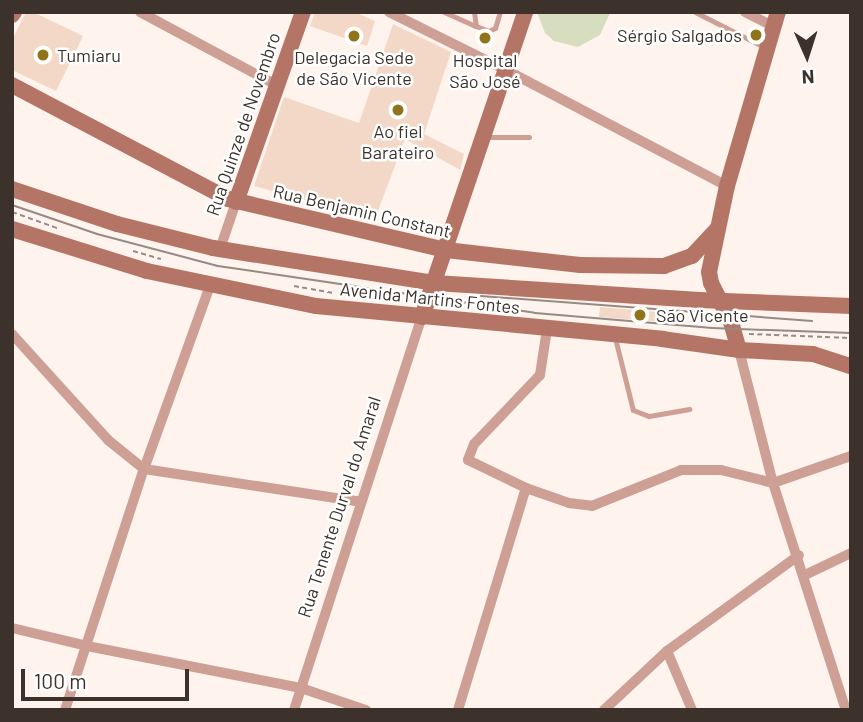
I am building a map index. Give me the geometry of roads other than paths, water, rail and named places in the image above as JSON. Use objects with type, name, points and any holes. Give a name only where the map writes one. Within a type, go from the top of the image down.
[{"type":"main road","name":"Rua Quinze de Novembro","points":[[236,202],[303,12]]},
{"type":"main road","points":[[422,317],[525,12]]},
{"type":"main road","points":[[739,350],[720,300],[710,283],[709,272],[727,186],[776,19]]},
{"type":"main road","name":"Rua Benjamin Constant","points":[[12,85],[236,202],[446,250],[580,265],[664,266],[692,256],[718,228]]},
{"type":"main road","name":"Avenida Martins Fontes","points":[[12,190],[117,224],[220,249],[435,283],[851,306]]},
{"type":"main road","name":"Avenida Martins Fontes","points":[[12,229],[114,262],[210,286],[316,306],[739,350],[813,354],[850,366]]},
{"type":"street","points":[[140,12],[278,86]]},
{"type":"street","points":[[389,12],[727,186]]},
{"type":"street","points":[[744,12],[776,19]]},
{"type":"street","name":"Rua Quinze de Novembro","points":[[220,249],[236,202]]},
{"type":"street","points":[[65,710],[144,469],[210,286]]},
{"type":"street","name":"Rua Tenente Durval do Amaral","points":[[294,710],[422,317]]},
{"type":"street","points":[[547,329],[540,375],[474,444],[468,460],[526,488],[583,506],[592,506],[681,470],[721,470],[773,483],[851,456]]},
{"type":"street","points":[[12,334],[108,440],[144,469],[361,502]]},
{"type":"street","points":[[739,350],[773,483],[849,709]]},
{"type":"street","points":[[458,710],[526,488]]},
{"type":"street","points":[[805,575],[851,553]]},
{"type":"street","points":[[604,710],[667,651],[799,555]]},
{"type":"street","points":[[12,628],[87,646],[301,688],[366,710]]},
{"type":"street","points":[[667,651],[692,710]]},
{"type":"lane","points":[[444,12],[489,31],[495,28],[500,12]]},
{"type":"lane","points":[[474,12],[476,26]]},
{"type":"lane","points":[[695,12],[768,49]]},
{"type":"lane","points":[[483,137],[529,137]]},
{"type":"lane","points":[[615,335],[633,410],[649,416],[689,409]]},
{"type":"tram line","points":[[12,205],[97,234],[218,266],[535,313],[712,328],[851,333]]},
{"type":"tram line","points":[[481,296],[812,321]]},
{"type":"place","name":"Sérgio Salgados","points":[[756,35]]},
{"type":"place","name":"Delegacia Sede de São Vicente","points":[[354,36]]},
{"type":"place","name":"Hospital São José","points":[[485,38]]},
{"type":"place","name":"Tumiaru","points":[[43,55]]},
{"type":"place","name":"Ao fiel Barateiro","points":[[398,110]]},
{"type":"place","name":"São Vicente","points":[[640,315]]}]
